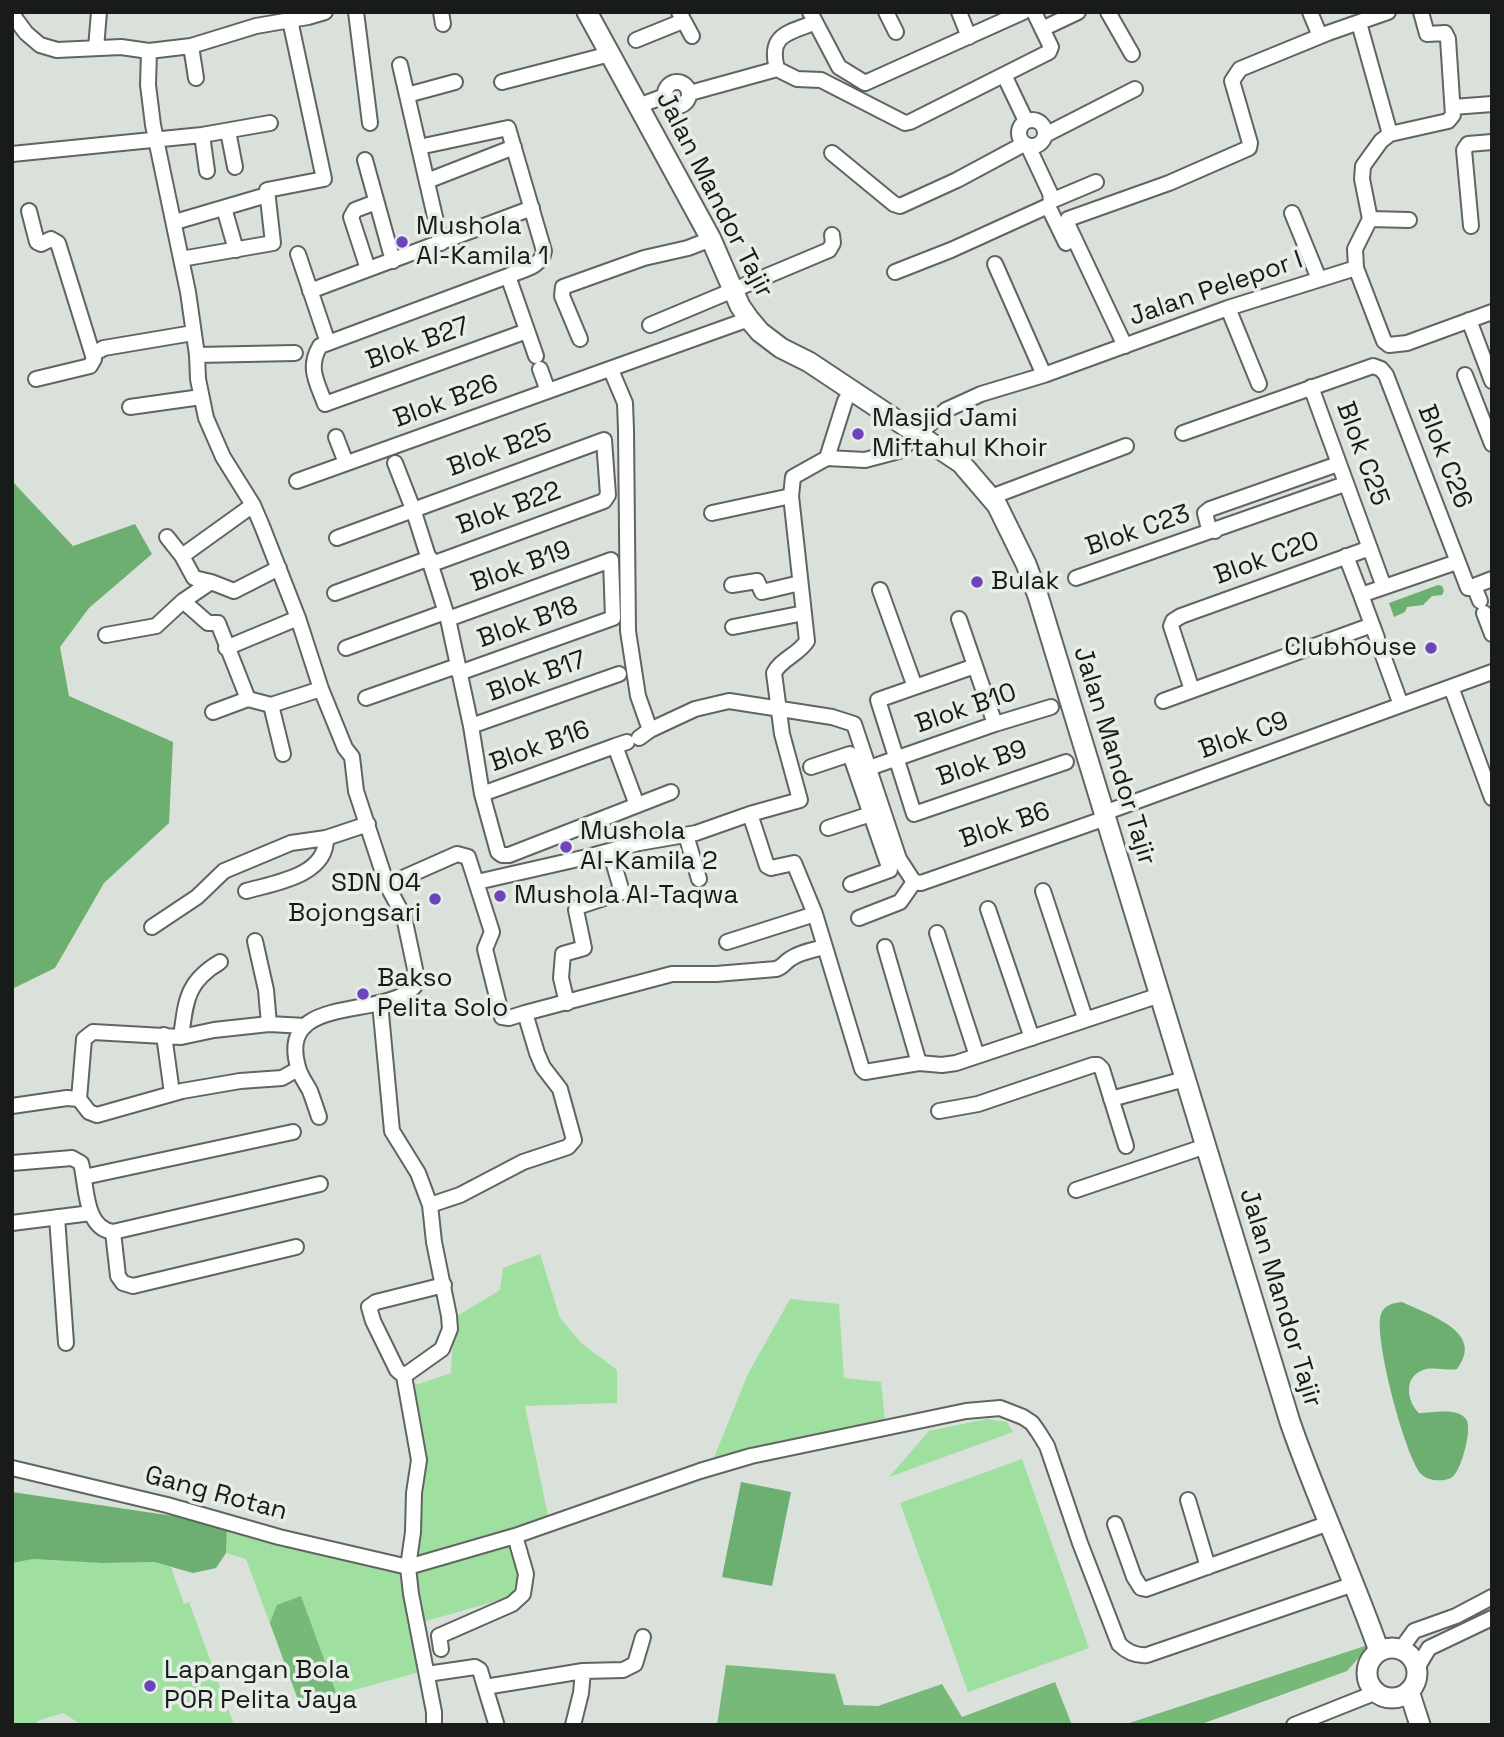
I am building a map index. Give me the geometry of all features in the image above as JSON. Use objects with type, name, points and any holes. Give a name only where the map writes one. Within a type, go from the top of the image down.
[{"type":"street","points":[[96,48],[99,12]]},
{"type":"street","points":[[12,14],[26,33],[40,45],[57,50],[121,47],[149,51],[191,46],[254,19],[290,20],[325,12]]},
{"type":"street","points":[[356,12],[370,123]]},
{"type":"street","name":"Jalan Mandor Tajir","points":[[587,12],[711,239],[749,319],[760,332],[781,348],[808,362],[961,463],[991,498],[1017,544],[1038,596],[1290,1422],[1380,1651]]},
{"type":"street","points":[[886,12],[896,32]]},
{"type":"street","points":[[959,12],[969,37]]},
{"type":"street","points":[[777,69],[773,55],[776,44],[783,34],[812,18],[839,67],[862,82],[868,82],[1023,12]]},
{"type":"street","points":[[638,106],[665,96],[669,103],[676,106],[685,104],[690,93],[777,69],[797,79],[821,80],[905,123],[1051,50],[1034,12]]},
{"type":"street","points":[[1042,29],[1078,12]]},
{"type":"street","points":[[1108,12],[1132,54]]},
{"type":"street","points":[[1310,12],[1320,36]]},
{"type":"street","points":[[1125,346],[1067,223],[1068,219],[1169,183],[1249,148],[1231,81],[1240,69],[1388,12]]},
{"type":"street","points":[[1421,12],[1427,34],[1445,33],[1448,39],[1453,107],[1450,120],[1390,134],[1381,141],[1363,166],[1362,179],[1370,219],[1355,249],[1356,268],[1384,341],[1389,345],[1407,343],[1492,312]]},
{"type":"street","points":[[636,40],[681,17],[692,36]]},
{"type":"street","points":[[181,259],[273,243],[267,190],[321,180],[324,177],[290,20]]},
{"type":"street","points":[[1359,23],[1390,134]]},
{"type":"street","points":[[191,46],[196,78]]},
{"type":"street","points":[[149,51],[148,85],[156,141],[188,292],[201,397],[212,434],[253,505],[298,618],[321,689],[345,748],[352,757],[356,791],[387,885],[398,901],[404,918],[415,969],[414,984],[409,992],[380,1003],[321,1015],[305,1026],[295,1049],[298,1069],[319,1117]]},
{"type":"street","points":[[502,82],[610,54]]},
{"type":"street","points":[[400,65],[441,243]]},
{"type":"street","points":[[821,80],[839,67]]},
{"type":"street","points":[[1004,75],[1026,121]]},
{"type":"street","points":[[407,95],[455,82]]},
{"type":"street","points":[[832,153],[894,204],[900,206],[1026,145],[1037,146],[1045,135],[1135,89]]},
{"type":"street","points":[[1453,107],[1492,104]]},
{"type":"street","points":[[1026,121],[1040,122],[1045,135]]},
{"type":"street","points":[[1026,121],[1018,132],[1108,333]]},
{"type":"street","points":[[12,153],[156,141],[270,123]]},
{"type":"street","points":[[298,254],[328,343],[508,276],[543,259],[544,251],[508,128],[419,147]]},
{"type":"street","points":[[228,131],[235,167]]},
{"type":"street","points":[[202,135],[207,171]]},
{"type":"street","points":[[1471,226],[1464,150],[1468,144],[1492,142]]},
{"type":"street","points":[[427,181],[514,147]]},
{"type":"street","points":[[365,160],[393,261]]},
{"type":"street","points":[[895,272],[1096,182]]},
{"type":"street","points":[[175,222],[267,195]]},
{"type":"street","points":[[368,269],[351,217],[355,210],[376,202]]},
{"type":"street","points":[[224,208],[236,250]]},
{"type":"street","points":[[310,291],[532,208]]},
{"type":"street","points":[[29,211],[37,242],[41,244],[51,239],[58,243],[94,362],[90,366],[36,379]]},
{"type":"street","points":[[1292,213],[1319,279]]},
{"type":"street","points":[[1370,219],[1409,220]]},
{"type":"street","points":[[650,325],[829,250],[834,243],[832,234]]},
{"type":"street","points":[[580,340],[562,296],[564,287],[644,258],[688,248],[711,239]]},
{"type":"street","points":[[995,264],[1044,375]]},
{"type":"street","name":"Jalan Pelepor I","points":[[827,458],[865,460],[899,451],[946,410],[962,402],[1228,308],[1356,268]]},
{"type":"street","points":[[508,276],[548,391]]},
{"type":"street","points":[[1228,308],[1259,384]]},
{"type":"street","name":"Blok B26","points":[[297,481],[749,319]]},
{"type":"street","points":[[1469,320],[1492,381]]},
{"type":"street","name":"Blok B27","points":[[328,343],[320,346],[312,368],[325,404],[527,331]]},
{"type":"street","points":[[93,354],[104,348],[193,333]]},
{"type":"street","points":[[197,355],[295,353]]},
{"type":"street","name":"Blok C26","points":[[1311,387],[1373,366],[1386,375],[1457,562],[1468,588],[1474,586]]},
{"type":"street","points":[[611,370],[625,403],[626,417],[628,631],[638,696],[633,739],[637,805]]},
{"type":"street","points":[[1465,375],[1492,444]]},
{"type":"street","name":"Blok C25","points":[[1183,433],[1311,387],[1384,587]]},
{"type":"street","points":[[477,882],[662,838],[686,835],[800,800],[778,709],[774,673],[777,667],[801,650],[807,641],[791,496],[793,477],[827,458],[845,401],[851,391]]},
{"type":"street","points":[[130,407],[201,397]]},
{"type":"street","points":[[336,437],[346,463]]},
{"type":"street","name":"Blok B22","points":[[335,593],[604,501],[608,495],[604,440]]},
{"type":"street","name":"Blok B25","points":[[337,538],[604,440]]},
{"type":"street","points":[[991,498],[1126,446]]},
{"type":"street","points":[[395,463],[414,509],[447,616],[471,726],[482,794],[498,852],[509,855],[671,792]]},
{"type":"street","name":"Blok C23","points":[[1215,531],[1209,529],[1207,523],[1205,513],[1210,509],[1338,464]]},
{"type":"street","name":"Blok C23","points":[[1076,578],[1345,484]]},
{"type":"street","points":[[712,513],[791,496]]},
{"type":"street","points":[[182,556],[253,505]]},
{"type":"street","points":[[167,537],[194,578],[234,591],[279,568]]},
{"type":"street","name":"Blok C20","points":[[1192,690],[1171,626],[1173,621],[1370,548]]},
{"type":"street","points":[[1346,556],[1401,705]]},
{"type":"street","name":"Blok B19","points":[[346,648],[611,560],[613,618]]},
{"type":"street","points":[[1361,595],[1457,562]]},
{"type":"street","points":[[1492,579],[1474,586],[1492,634]]},
{"type":"street","points":[[732,585],[757,581],[762,592],[800,583]]},
{"type":"street","points":[[106,635],[156,626],[183,601],[211,582]]},
{"type":"street","points":[[880,590],[915,687]]},
{"type":"street","points":[[183,601],[208,623],[218,623],[248,699]]},
{"type":"street","points":[[733,627],[804,613]]},
{"type":"street","points":[[226,648],[298,618]]},
{"type":"street","name":"Blok B18","points":[[366,698],[613,618]]},
{"type":"street","points":[[958,619],[995,724]]},
{"type":"street","points":[[1163,701],[1192,690],[1377,638]]},
{"type":"street","points":[[896,758],[878,699],[975,666]]},
{"type":"street","name":"Blok C9","points":[[1105,815],[1492,672]]},
{"type":"street","name":"Blok B17","points":[[471,726],[619,674]]},
{"type":"street","points":[[1451,687],[1492,799]]},
{"type":"street","points":[[213,712],[248,699],[271,705],[321,689]]},
{"type":"street","name":"Blok B16","points":[[482,794],[633,739],[695,709],[729,701],[832,717],[854,724],[869,768]]},
{"type":"street","points":[[271,705],[284,754]]},
{"type":"street","name":"Blok B10","points":[[869,768],[1051,707]]},
{"type":"street","points":[[811,767],[850,754],[899,859],[918,882],[900,902],[859,918]]},
{"type":"street","name":"Blok B9","points":[[896,758],[914,814],[1066,762]]},
{"type":"street","points":[[851,884],[890,870],[869,768]]},
{"type":"street","points":[[828,828],[877,812]]},
{"type":"street","points":[[750,814],[767,866],[771,868],[794,863],[815,915],[862,1069],[869,1073],[919,1063],[942,1065],[977,1056],[1160,995]]},
{"type":"street","name":"Blok B6","points":[[918,882],[1105,815]]},
{"type":"street","points":[[152,927],[197,897],[224,871],[290,843],[326,838],[368,824]]},
{"type":"street","points":[[686,835],[699,879]]},
{"type":"street","points":[[246,891],[299,875],[315,865],[323,857],[326,838]]},
{"type":"street","points":[[567,1003],[561,978],[563,954],[584,948],[576,910],[580,906],[622,892],[610,851]]},
{"type":"street","points":[[387,885],[457,854],[468,857],[492,932],[485,949],[502,1017],[509,1018],[672,974],[716,974],[776,969],[805,951],[825,947]]},
{"type":"street","points":[[1043,891],[1085,1018]]},
{"type":"street","points":[[988,909],[1032,1038]]},
{"type":"street","points":[[727,942],[815,915]]},
{"type":"street","points":[[937,933],[977,1056]]},
{"type":"street","points":[[254,941],[266,990],[269,1024]]},
{"type":"street","points":[[885,947],[919,1063]]},
{"type":"street","points":[[181,1037],[186,999],[190,991],[206,970],[220,962]]},
{"type":"street","points":[[380,1003],[392,1131],[418,1173],[430,1205],[450,1329],[442,1349],[404,1376]]},
{"type":"street","points":[[430,1205],[460,1195],[523,1162],[568,1147],[574,1140],[561,1089],[543,1067],[525,1013]]},
{"type":"street","points":[[298,1069],[282,1078],[240,1081],[172,1094],[97,1115],[89,1112],[79,1099],[85,1039],[93,1032],[181,1037],[214,1030],[269,1024],[305,1026]]},
{"type":"street","points":[[164,1035],[172,1094]]},
{"type":"street","points":[[939,1111],[978,1104],[1098,1065],[1102,1069],[1126,1146]]},
{"type":"street","points":[[1111,1099],[1185,1079]]},
{"type":"street","points":[[12,1106],[67,1098],[79,1099]]},
{"type":"street","points":[[84,1177],[293,1132]]},
{"type":"street","points":[[1076,1189],[1206,1146]]},
{"type":"street","points":[[12,1163],[72,1158],[81,1163],[91,1213],[97,1225],[104,1231],[113,1232],[320,1184]]},
{"type":"street","points":[[12,1223],[91,1213]]},
{"type":"street","points":[[57,1217],[66,1343]]},
{"type":"street","points":[[113,1232],[118,1276],[123,1283],[133,1286],[296,1247]]},
{"type":"street","points":[[434,1725],[428,1674],[415,1618],[408,1567],[419,1460],[404,1376],[397,1370],[369,1307],[376,1302],[444,1285]]},
{"type":"street","name":"Gang Rotan","points":[[12,1468],[279,1537],[408,1567],[515,1536],[700,1471],[786,1448],[966,1410],[1000,1408],[1032,1423],[1047,1446],[1080,1543],[1119,1644],[1125,1650],[1140,1656],[1147,1655],[1351,1585]]},
{"type":"street","points":[[1188,1500],[1208,1567]]},
{"type":"street","points":[[1115,1524],[1134,1577],[1141,1588],[1152,1588],[1329,1523]]},
{"type":"street","points":[[441,1649],[439,1636],[512,1604],[523,1594],[526,1574],[515,1536]]},
{"type":"street","points":[[1401,1649],[1414,1631],[1457,1616],[1492,1597]]},
{"type":"street","points":[[1417,1668],[1414,1660],[1401,1649],[1386,1648],[1370,1661],[1367,1673],[1371,1686],[1377,1692],[1393,1698],[1409,1691],[1415,1685],[1417,1668],[1429,1648],[1492,1618]]},
{"type":"street","points":[[485,1687],[583,1671],[630,1668],[635,1664],[643,1637]]},
{"type":"street","points":[[428,1674],[475,1667],[480,1670],[496,1723]]},
{"type":"street","points":[[573,1725],[583,1671]]},
{"type":"street","points":[[1409,1691],[1420,1725]]},
{"type":"street","points":[[1294,1725],[1377,1692]]},
{"type":"shaded area","points":[[12,481],[73,546],[135,524],[152,554],[89,608],[60,647],[69,696],[173,742],[169,823],[104,883],[55,968],[12,989]]},
{"type":"shaded area","points":[[1438,585],[1442,586],[1444,591],[1442,595],[1432,596],[1423,605],[1407,607],[1405,612],[1394,617],[1389,603]]},
{"type":"shaded area","points":[[540,1254],[560,1318],[581,1343],[617,1370],[617,1403],[525,1406],[550,1525],[511,1538],[523,1576],[521,1594],[416,1624],[423,1671],[300,1705],[246,1559],[226,1553],[227,1524],[408,1564],[415,1493],[399,1390],[411,1386],[411,1383],[419,1384],[451,1373],[454,1318],[500,1290],[503,1268]]},
{"type":"shaded area","points":[[790,1299],[839,1304],[844,1378],[881,1382],[885,1421],[855,1432],[713,1460],[748,1374]]},
{"type":"shaded area","points":[[1402,1302],[1439,1319],[1459,1335],[1464,1345],[1464,1356],[1457,1369],[1423,1370],[1412,1378],[1409,1390],[1412,1403],[1419,1413],[1450,1412],[1466,1419],[1468,1431],[1462,1460],[1451,1478],[1431,1479],[1421,1474],[1407,1445],[1392,1396],[1382,1346],[1381,1314],[1392,1304]]},
{"type":"shaded area","points":[[987,1419],[1007,1422],[1013,1432],[889,1477],[929,1431]]},
{"type":"shaded area","points":[[1022,1459],[1089,1648],[968,1692],[900,1503]]},
{"type":"shaded area","points":[[741,1482],[791,1492],[772,1586],[722,1577]]},
{"type":"shaded area","points":[[12,1492],[227,1524],[226,1553],[216,1568],[193,1573],[154,1562],[102,1563],[33,1559],[12,1563]]},
{"type":"shaded area","points":[[33,1559],[102,1563],[154,1562],[171,1567],[184,1604],[189,1602],[234,1725],[82,1725],[63,1713],[37,1721],[36,1725],[12,1725],[12,1563]]},
{"type":"shaded area","points":[[301,1596],[337,1695],[300,1705],[270,1623],[277,1605]]},
{"type":"shaded area","points":[[1371,1644],[1347,1671],[1199,1725],[1123,1725]]},
{"type":"shaded area","points":[[726,1665],[835,1674],[844,1705],[878,1706],[942,1684],[962,1717],[1055,1682],[1072,1725],[717,1725]]},
{"type":"place","name":"Mushola Al-Kamila 1","points":[[402,242]]},
{"type":"place","name":"Masjid Jami Miftahul Khoir","points":[[858,434]]},
{"type":"place","name":"Bulak","points":[[977,582]]},
{"type":"place","name":"Clubhouse","points":[[1431,648]]},
{"type":"place","name":"Mushola Al-Kamila 2","points":[[566,847]]},
{"type":"place","name":"Mushola Al-Taqwa","points":[[500,896]]},
{"type":"place","name":"SDN 04 Bojongsari","points":[[435,899]]},
{"type":"place","name":"Bakso Pelita Solo","points":[[363,994]]},
{"type":"place","name":"Lapangan Bola POR Pelita Jaya","points":[[150,1686]]}]
